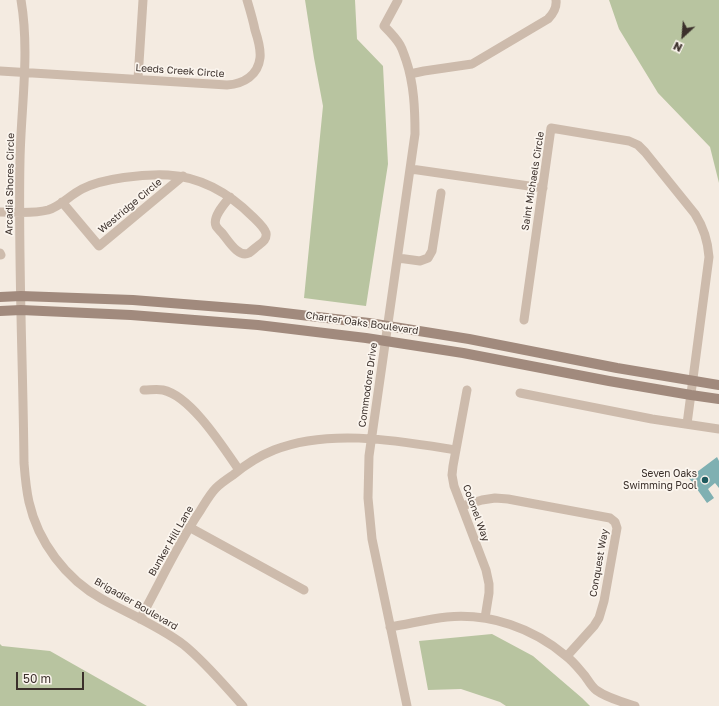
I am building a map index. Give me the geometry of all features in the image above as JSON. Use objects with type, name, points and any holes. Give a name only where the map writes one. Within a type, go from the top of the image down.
[{"type":"street","name":"Arcadia Shores Circle","points":[[21,0],[24,14],[26,58],[20,159],[21,296]]},
{"type":"street","points":[[138,79],[143,0]]},
{"type":"street","name":"Leeds Creek Circle","points":[[0,71],[227,85],[240,83],[247,80],[258,68],[260,58],[260,48],[248,0]]},
{"type":"street","name":"Commodore Drive","points":[[398,0],[384,26],[393,35],[401,47],[410,74],[415,110],[415,134],[371,439],[368,498],[372,539],[407,706]]},
{"type":"street","points":[[410,74],[472,64],[548,19],[553,14],[556,0]]},
{"type":"street","name":"Saint Michaels Circle","points":[[524,320],[551,128],[629,140],[638,145],[645,152],[695,214],[705,233],[710,257],[692,381]]},
{"type":"street","points":[[411,168],[543,188]]},
{"type":"street","name":"Westridge Circle","points":[[0,212],[34,212],[48,210],[55,207],[81,189],[103,181],[145,175],[183,176],[211,186],[230,196],[256,219],[264,229],[266,235],[264,240],[249,253],[242,254],[236,250],[216,225],[215,220],[217,215],[230,196]]},
{"type":"street","name":"Westridge Circle","points":[[62,202],[99,246],[183,176]]},
{"type":"street","points":[[398,258],[420,261],[428,258],[432,251],[441,193]]},
{"type":"street","name":"Charter Oaks Boulevard","points":[[0,297],[21,296],[133,300],[259,310],[388,326],[469,339],[617,368],[719,385]]},
{"type":"street","name":"Brigadier Boulevard","points":[[21,296],[25,481],[29,503],[36,524],[46,544],[54,556],[78,583],[100,598],[140,619],[184,645],[206,666],[243,706]]},
{"type":"street","name":"Charter Oaks Boulevard","points":[[0,311],[21,310],[131,315],[258,325],[386,340],[691,396],[719,399]]},
{"type":"street","points":[[687,424],[692,381]]},
{"type":"street","points":[[144,390],[163,390],[178,397],[204,422],[239,470]]},
{"type":"street","name":"Colonel Way","points":[[467,390],[452,475],[454,486],[486,570],[489,584],[489,594],[485,618]]},
{"type":"street","points":[[520,393],[652,420],[719,429]]},
{"type":"street","name":"Bunker Hill Lane","points":[[140,619],[189,527],[216,489],[252,461],[274,450],[297,443],[323,439],[356,438],[390,440],[456,450]]},
{"type":"street","name":"Conquest Way","points":[[462,506],[482,500],[501,498],[610,518],[615,522],[617,528],[604,601],[599,618],[594,626],[566,656]]},
{"type":"street","points":[[189,527],[304,590]]},
{"type":"street","points":[[390,627],[448,617],[485,618],[503,622],[521,628],[553,645],[566,656],[595,689],[616,700],[635,706]]},
{"type":"green space","points":[[305,0],[355,0],[357,39],[383,66],[388,164],[366,306],[304,298],[323,106]]},
{"type":"green space","points":[[609,0],[719,0],[719,183],[710,147],[658,93],[619,29]]},
{"type":"green space","points":[[492,634],[533,656],[590,706],[506,706],[500,702],[461,689],[428,690],[419,641]]},
{"type":"green space","points":[[0,644],[2,646],[50,651],[147,706],[0,706]]},
{"type":"water","name":"Seven Oaks Swimming Pool","points":[[717,457],[719,461],[719,488],[715,483],[708,489],[714,498],[707,503],[689,478]]},
{"type":"place","name":"Seven Oaks Swimming Pool","points":[[705,480]]}]
